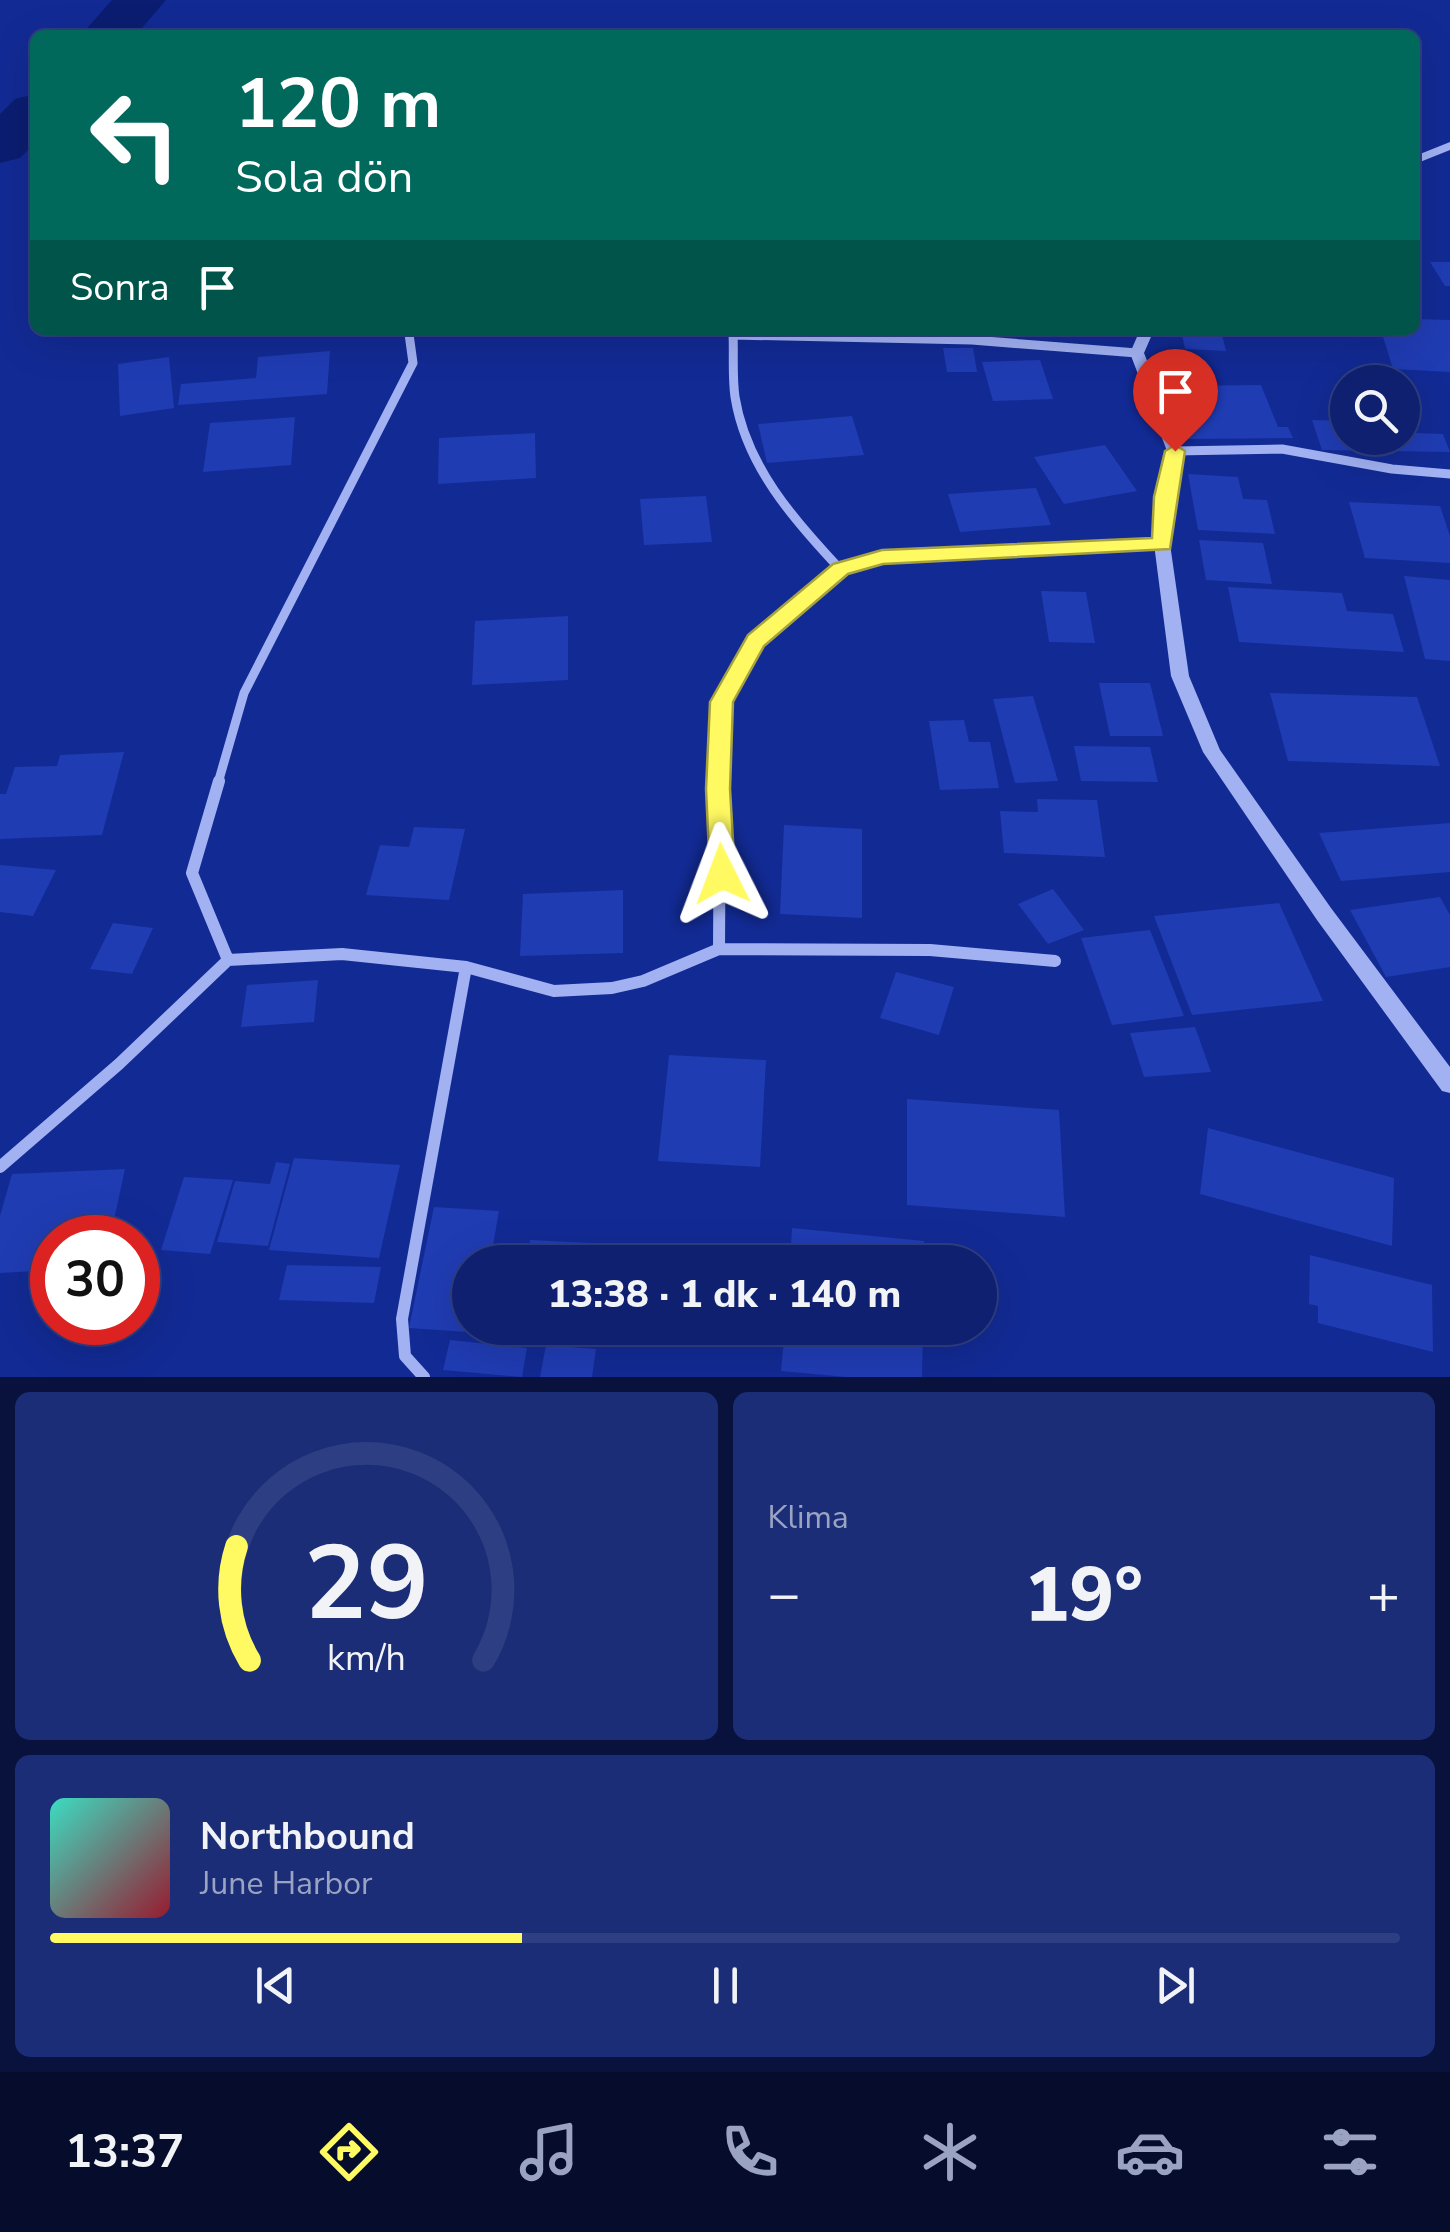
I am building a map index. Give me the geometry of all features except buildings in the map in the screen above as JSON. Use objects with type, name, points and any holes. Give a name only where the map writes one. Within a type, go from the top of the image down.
[{"type":"street","points":[[1420,158],[1450,146]]},
{"type":"street","points":[[228,960],[192,873],[244,692],[412,363],[409,335]]},
{"type":"street","points":[[733,335],[736,401],[755,459],[792,520],[840,569]]},
{"type":"street","points":[[823,335],[972,340],[1137,354]]},
{"type":"street","points":[[1145,335],[1137,354],[1175,451],[1164,497],[1162,544],[1180,676],[1212,752],[1324,914],[1450,1084]]},
{"type":"street","points":[[1175,451],[1282,449],[1392,469],[1450,474]]},
{"type":"street","points":[[719,949],[722,702],[756,641],[840,569],[882,557],[1162,544]]},
{"type":"street","points":[[0,1166],[118,1064],[228,960],[342,954],[466,967],[518,984],[554,990],[612,988],[643,981],[719,949],[930,950],[1055,961]]},
{"type":"street","points":[[424,1377],[405,1356],[402,1319],[466,967]]},
{"type":"waterway","points":[[112,30],[141,0]]},
{"type":"waterway","points":[[0,146],[30,116]]},
{"type":"route","points":[[722,874],[718,789],[722,702],[756,641],[840,569],[882,557],[1162,544],[1164,497],[1175,451]]}]
